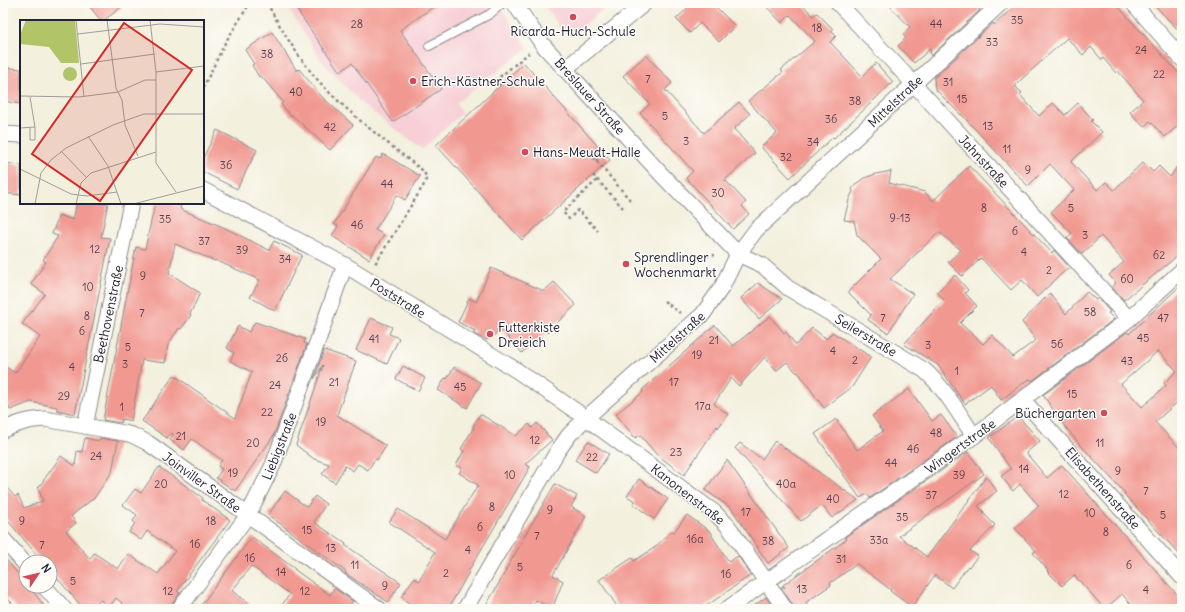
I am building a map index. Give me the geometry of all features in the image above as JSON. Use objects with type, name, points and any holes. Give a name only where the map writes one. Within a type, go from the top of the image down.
[{"type":"street","name":"Breslauer Straße","points":[[514,3],[541,43],[661,174],[738,254]]},
{"type":"street","points":[[565,69],[645,3]]},
{"type":"street","name":"Jahnstraße","points":[[838,3],[1129,319]]},
{"type":"street","name":"Mittelstraße","points":[[465,609],[557,452],[569,435],[586,418],[703,314],[722,287],[738,254],[764,222],[1001,3]]},
{"type":"street","points":[[1133,3],[1182,59]]},
{"type":"street","points":[[3,134],[20,136]]},
{"type":"street","name":"Poststraße","points":[[204,191],[345,265],[516,370],[586,418]]},
{"type":"street","name":"Beethovenstraße","points":[[85,426],[132,204]]},
{"type":"street","name":"Seilerstraße","points":[[738,254],[762,265],[788,288],[924,370],[934,378],[974,436]]},
{"type":"street","name":"Liebigstraße","points":[[179,609],[248,515],[273,465],[345,265]]},
{"type":"street","name":"Wingertstraße","points":[[727,609],[1023,400],[1129,319],[1182,270]]},
{"type":"street","name":"Elisabethenstraße","points":[[1023,400],[1182,577]]},
{"type":"street","name":"Kanonenstraße","points":[[586,418],[722,518],[785,609]]},
{"type":"street","name":"Joinviller Straße","points":[[3,430],[31,419],[45,419],[132,435],[148,443],[379,609]]},
{"type":"street","points":[[3,539],[18,556]]},
{"type":"street","points":[[51,594],[64,609]]},
{"type":"lane","points":[[429,46],[490,14],[503,3]]},
{"type":"path","points":[[204,86],[225,43],[250,3]]},
{"type":"path","points":[[267,3],[296,50],[328,90],[354,115],[426,174],[425,183],[366,278]]},
{"type":"path","points":[[500,86],[496,80],[541,43]]},
{"type":"path","points":[[596,161],[603,154]]},
{"type":"path","points":[[593,157],[632,201]]},
{"type":"path","points":[[593,175],[623,208]]},
{"type":"path","points":[[597,180],[563,212],[569,218],[578,210],[598,231]]},
{"type":"path","points":[[683,259],[712,255],[738,254]]},
{"type":"shaded area","name":"Erich-Kästner-Schule","points":[[285,3],[498,3],[528,48],[456,103],[462,113],[422,150],[360,102],[321,60]]},
{"type":"shaded area","name":"Ricarda-Huch-Schule","points":[[543,3],[611,3],[574,33],[561,30]]},
{"type":"building","points":[[87,3],[127,3],[104,20],[100,20]]},
{"type":"building","points":[[292,3],[439,3],[400,30],[441,89],[393,122],[352,63],[340,72]]},
{"type":"building","points":[[693,3],[712,3],[735,26],[719,42],[700,23],[690,33],[676,19]]},
{"type":"building","points":[[763,3],[803,3],[802,4],[813,16],[817,13],[833,29],[831,31],[836,36],[830,42],[862,76],[876,63],[893,82],[790,178],[761,147],[777,133],[748,101],[783,72],[781,70],[815,41],[790,15],[782,23]]},
{"type":"building","points":[[887,3],[974,3],[980,10],[931,56],[930,49],[914,63],[898,46],[906,38],[903,35],[910,27]]},
{"type":"building","points":[[1018,3],[1115,3],[1182,77],[1182,122],[1165,137],[1150,121],[1144,127],[1130,112],[1143,100],[1118,71],[1116,73],[1091,47],[1083,55],[1067,38],[1015,86],[1022,93],[1020,95],[1039,116],[1053,103],[1065,115],[1078,103],[1093,120],[1091,121],[1102,132],[1071,162],[1097,190],[1106,182],[1114,190],[1143,162],[1153,172],[1159,166],[1170,177],[1182,159],[1182,252],[1124,300],[1112,287],[1116,283],[1109,275],[1124,262],[1101,236],[1082,254],[1067,238],[1072,233],[1051,212],[1074,190],[1050,164],[1028,186],[961,114],[935,89],[934,78],[993,23],[994,25]]},
{"type":"building","points":[[1153,3],[1182,3],[1182,34],[1163,14]]},
{"type":"building","points":[[272,32],[297,71],[299,69],[322,97],[353,125],[330,150],[292,115],[291,116],[281,104],[283,102],[261,76],[259,77],[252,65],[254,64],[245,50]]},
{"type":"building","points":[[646,55],[672,83],[665,90],[704,133],[739,102],[750,114],[734,129],[755,153],[725,180],[746,202],[742,206],[749,214],[733,229],[686,178],[693,171],[640,113],[650,104],[623,76]]},
{"type":"building","name":"Hans-Meudt-Halle","points":[[524,63],[610,160],[522,240],[436,145]]},
{"type":"building","points":[[3,67],[20,69],[20,104],[3,101]]},
{"type":"building","points":[[217,130],[257,150],[237,189],[204,172],[204,156]]},
{"type":"building","points":[[383,154],[420,176],[405,200],[397,195],[375,230],[384,235],[369,259],[332,236],[338,226],[334,224],[376,157],[380,159]]},
{"type":"building","points":[[3,163],[20,165],[20,195],[3,193]]},
{"type":"building","points":[[969,166],[1052,253],[1054,250],[1069,267],[1037,297],[1022,280],[1011,290],[981,258],[962,276],[948,262],[961,250],[939,232],[890,279],[913,294],[888,333],[868,320],[871,315],[848,292],[881,259],[857,235],[854,221],[844,220],[853,191],[852,189],[864,178],[891,171],[889,183],[925,192],[933,201]]},
{"type":"building","points":[[77,204],[108,204],[101,237],[110,238],[75,414],[57,410],[57,407],[31,402],[10,410],[3,390],[3,365],[15,373],[40,337],[22,324],[45,294],[31,284],[46,262],[43,260],[58,236],[52,234],[59,215],[73,220]]},
{"type":"building","points":[[155,204],[172,204],[181,206],[180,209],[223,227],[269,250],[274,241],[302,255],[275,311],[250,297],[260,280],[175,244],[169,273],[200,293],[190,314],[191,315],[181,329],[179,328],[168,345],[165,363],[142,360],[131,421],[122,419],[121,423],[103,420],[136,247],[145,249]]},
{"type":"building","points":[[491,268],[544,291],[554,282],[576,305],[530,348],[528,347],[522,353],[502,330],[486,340],[474,334],[475,331],[458,322],[469,298],[476,302]]},
{"type":"building","points":[[955,275],[968,290],[965,293],[977,306],[960,323],[983,344],[992,335],[1013,357],[1036,340],[1022,322],[1050,293],[1066,314],[1087,292],[1096,300],[1098,298],[1114,319],[1032,381],[1030,379],[1026,381],[1001,400],[991,385],[965,404],[938,365],[904,344],[944,300],[937,292]]},
{"type":"building","points":[[758,283],[782,299],[759,319],[741,298]]},
{"type":"building","points":[[1182,284],[1182,398],[1155,422],[1182,451],[1182,557],[1076,440],[1043,395],[1127,332],[1129,334]],"holes":[[[1158,351],[1177,371],[1164,383],[1166,386],[1142,407],[1121,384]]]},
{"type":"building","points":[[770,316],[784,333],[786,332],[796,345],[812,328],[827,339],[832,332],[871,357],[852,387],[824,408],[798,372],[797,373],[787,362],[776,371],[765,357],[739,386],[731,378],[714,404],[728,414],[718,428],[717,426],[684,475],[656,454],[640,435],[635,438],[616,414],[643,392],[642,390],[715,325],[733,346]]},
{"type":"building","points":[[371,318],[392,327],[389,334],[399,338],[387,364],[356,350]]},
{"type":"building","points":[[255,322],[305,339],[304,343],[307,344],[274,435],[235,491],[216,478],[222,469],[218,466],[222,460],[192,439],[184,450],[170,440],[173,435],[172,433],[167,438],[142,421],[174,375],[235,418],[252,372],[230,361],[234,353],[227,348],[238,326],[249,332]]},
{"type":"building","points":[[324,350],[356,361],[337,415],[386,446],[368,470],[358,464],[353,471],[345,466],[335,483],[322,474],[329,464],[314,459],[296,445],[323,365],[314,379]]},
{"type":"building","points":[[403,366],[425,378],[418,391],[396,379]]},
{"type":"building","points":[[454,367],[481,383],[467,408],[438,390]]},
{"type":"building","points":[[909,389],[932,421],[941,415],[957,437],[870,498],[867,494],[860,498],[815,434],[836,419],[857,450],[883,431],[872,416]]},
{"type":"building","points":[[480,414],[516,436],[529,424],[532,428],[537,423],[552,440],[525,464],[530,467],[448,609],[417,609],[401,597],[414,578],[419,581],[435,552],[389,522],[398,509],[445,539],[478,485],[459,473],[462,468],[456,465],[464,451],[461,449]]},
{"type":"building","points":[[1018,416],[1040,441],[1026,453],[1047,478],[1062,465],[1182,600],[1182,609],[1135,609],[1122,594],[1105,609],[1074,575],[1062,586],[1047,571],[1048,570],[1033,553],[1036,551],[1015,528],[1039,506],[1020,484],[1013,491],[1001,476],[1011,469],[989,438]]},
{"type":"building","points":[[85,438],[99,441],[100,438],[118,441],[112,472],[95,497],[71,516],[76,523],[66,531],[90,559],[94,553],[118,569],[128,554],[158,574],[175,551],[147,531],[141,540],[129,532],[135,523],[133,521],[137,515],[123,505],[135,489],[141,493],[159,467],[203,498],[202,500],[230,520],[177,591],[180,593],[170,609],[129,609],[116,598],[108,608],[101,600],[89,609],[84,609],[58,579],[58,554],[36,554],[3,515],[3,483],[15,497],[18,495],[24,508],[43,501],[38,488],[61,456],[75,466],[77,451],[82,452]]},
{"type":"building","points":[[588,441],[609,454],[596,473],[575,460]]},
{"type":"building","points":[[775,441],[858,500],[832,518],[822,505],[801,521],[735,448],[740,443],[762,459]]},
{"type":"building","points":[[968,452],[984,474],[899,536],[927,557],[986,477],[997,491],[978,506],[995,525],[970,551],[978,556],[969,567],[968,566],[952,588],[935,575],[912,607],[857,564],[830,583],[831,585],[805,603],[813,609],[794,609],[781,587],[782,586],[785,588],[783,585],[847,539],[845,537]]},
{"type":"building","points":[[727,460],[789,548],[768,563],[731,508],[705,490]]},
{"type":"building","points":[[639,479],[668,499],[654,519],[633,504],[635,501],[627,496]]},
{"type":"building","points":[[555,484],[577,496],[571,507],[586,516],[553,575],[563,581],[552,609],[536,600],[531,609],[484,609],[521,542]]},
{"type":"building","points":[[285,491],[307,507],[315,496],[326,504],[314,522],[401,583],[388,602],[345,573],[346,572],[341,568],[268,515]]},
{"type":"building","points":[[687,515],[712,533],[712,536],[729,562],[738,556],[751,575],[702,609],[619,609],[599,580],[632,558],[634,561],[654,548],[672,531],[674,532]]},
{"type":"building","points":[[252,537],[330,595],[334,588],[353,601],[348,607],[350,609],[279,609],[290,594],[251,566],[232,591],[256,609],[190,609],[194,604],[199,608]]},
{"type":"building","points":[[3,556],[18,574],[18,594],[35,594],[47,609],[18,609],[3,594]]},
{"type":"building","points":[[766,597],[774,609],[750,609]]},
{"type":"place","name":"Ricarda-Huch-Schule","points":[[573,17]]},
{"type":"place","name":"Erich-Kästner-Schule","points":[[413,81]]},
{"type":"place","name":"Hans-Meudt-Halle","points":[[525,152]]},
{"type":"place","name":"Sprendlinger Wochenmarkt","points":[[626,264]]},
{"type":"place","name":"Futterkiste Dreieich","points":[[490,334]]},
{"type":"place","name":"Büchergarten","points":[[1104,413]]}]
